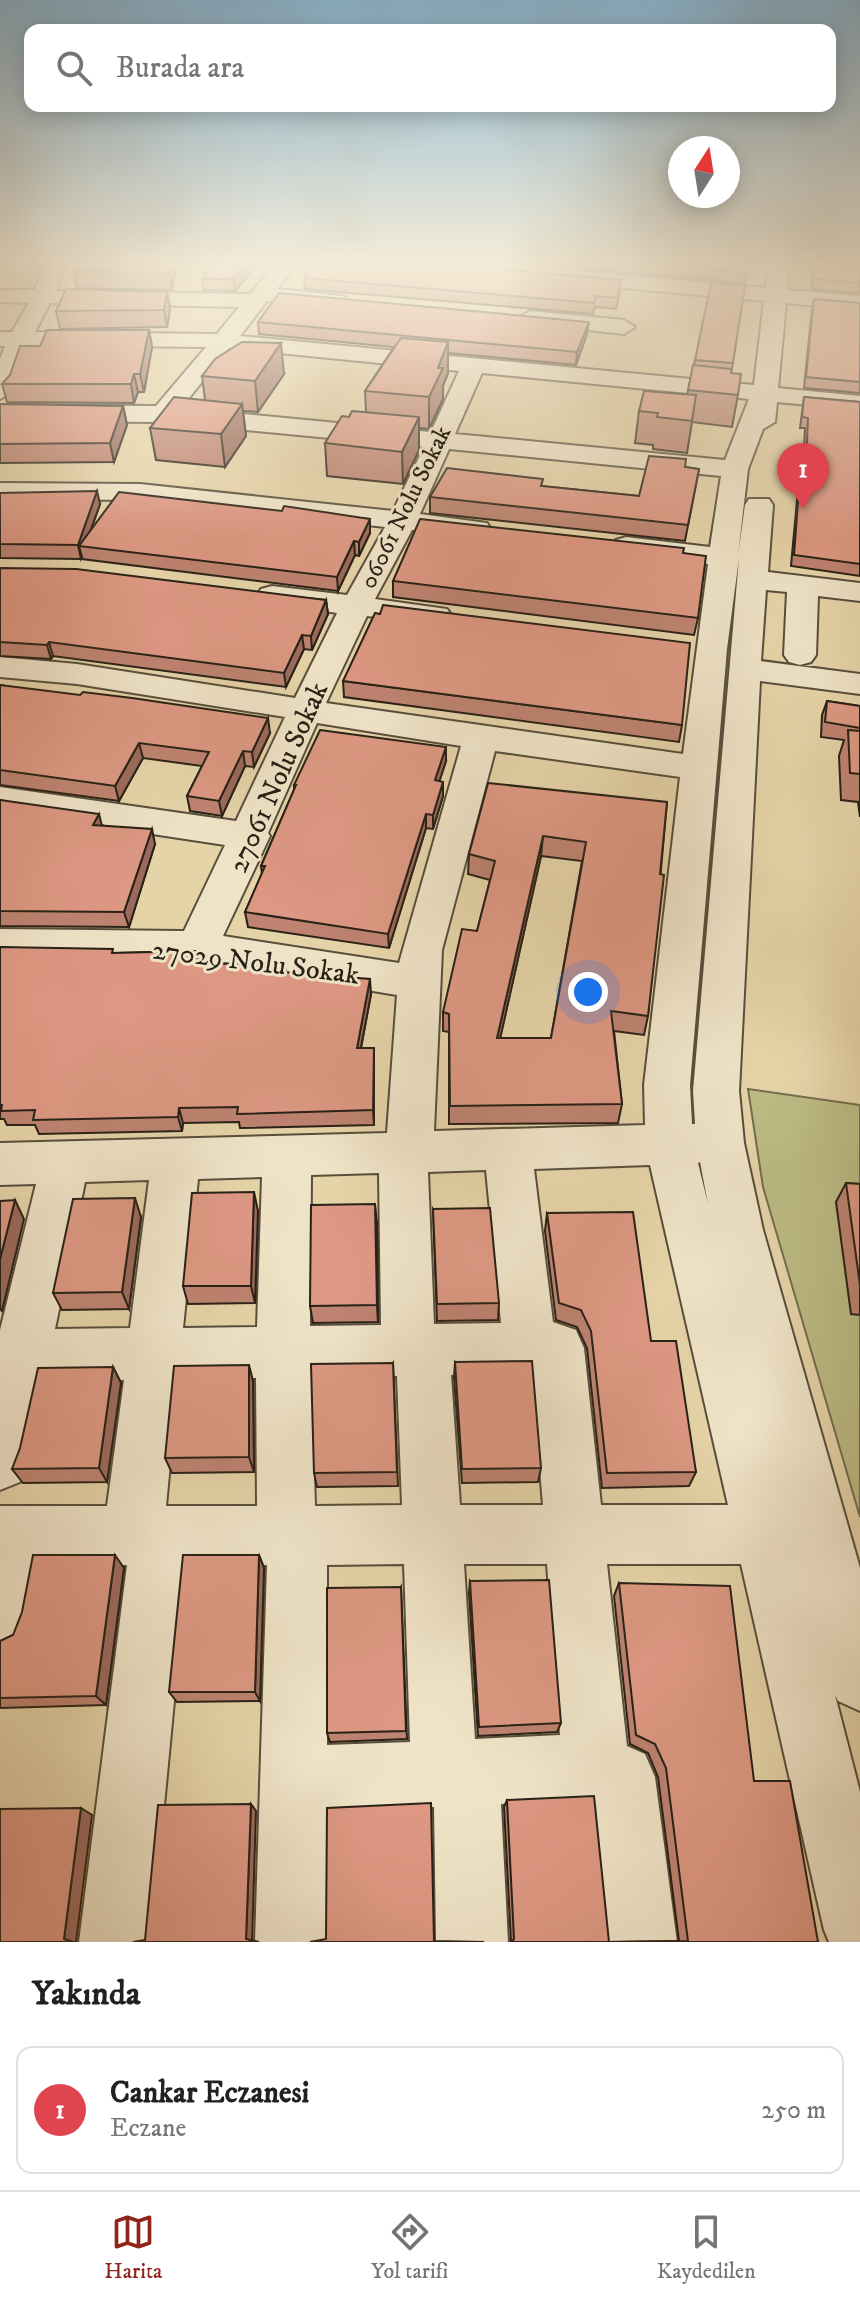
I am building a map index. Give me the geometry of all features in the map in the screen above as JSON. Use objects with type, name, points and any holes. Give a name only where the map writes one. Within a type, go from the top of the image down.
[{"type":"street","points":[[0,392],[7,357]]},
{"type":"street","points":[[163,414],[211,357]]},
{"type":"street","points":[[387,357],[860,403]]},
{"type":"street","points":[[605,377],[613,357]]},
{"type":"street","points":[[768,357],[763,394],[761,483],[712,654],[667,1085],[669,1144],[761,1534],[860,1930]]},
{"type":"street","points":[[183,391],[200,390],[241,361],[438,379]]},
{"type":"street","name":"06061 Nolu Sokak","points":[[356,606],[448,439],[474,365]]},
{"type":"street","points":[[738,568],[735,469],[763,394]]},
{"type":"street","points":[[0,413],[163,414],[735,469]]},
{"type":"street","points":[[448,439],[446,469],[462,470]]},
{"type":"street","points":[[0,491],[140,492],[510,533]]},
{"type":"street","points":[[602,543],[860,594]]},
{"type":"street","points":[[800,655],[803,585]]},
{"type":"street","points":[[249,592],[464,619]]},
{"type":"street","name":"27061 Nolu Sokak","points":[[197,947],[356,606]]},
{"type":"street","points":[[712,654],[860,684]]},
{"type":"street","points":[[712,654],[716,1091],[720,1143],[738,1230],[860,1679]]},
{"type":"street","points":[[0,667],[77,674],[307,707],[481,738],[700,768]]},
{"type":"street","points":[[472,1942],[416,1350],[406,1152],[416,982],[421,950],[481,738]]},
{"type":"street","points":[[0,799],[251,836]]},
{"type":"street","name":"27029 Nolu Sokak","points":[[0,944],[197,947],[416,982]]},
{"type":"street","points":[[0,1164],[720,1143]]},
{"type":"street","points":[[508,1149],[530,1349]]},
{"type":"street","points":[[287,1155],[283,1352],[293,1535],[291,1942]]},
{"type":"street","points":[[115,1942],[146,1536],[154,1353],[176,1159]]},
{"type":"street","points":[[0,1462],[12,1355],[65,1162]]},
{"type":"street","points":[[12,1355],[557,1348],[596,1767]]},
{"type":"street","points":[[0,1623],[9,1536],[761,1534]]},
{"type":"street","points":[[293,1780],[596,1767],[622,1777],[641,1942]]},
{"type":"shaded area","points":[[748,1089],[860,1105],[860,1517],[763,1187]]},
{"type":"building","points":[[16,357],[144,357],[140,374],[134,374],[131,384],[2,384],[10,375]]},
{"type":"building","points":[[272,357],[255,381],[202,376],[215,359]]},
{"type":"building","points":[[388,357],[442,357],[438,368],[443,368],[429,397],[365,391]]},
{"type":"building","points":[[696,357],[734,357],[733,363],[695,360]]},
{"type":"building","points":[[808,357],[860,357],[860,382],[806,377]]},
{"type":"building","points":[[693,365],[731,369],[731,373],[741,374],[738,395],[688,390]]},
{"type":"building","points":[[644,391],[696,395],[692,421],[657,417],[658,413],[639,411]]},
{"type":"building","points":[[174,397],[242,404],[221,434],[150,428]]},
{"type":"building","points":[[804,397],[860,402],[860,564],[794,555],[799,489],[805,489],[808,418],[802,417]]},
{"type":"building","points":[[0,404],[123,406],[110,443],[0,444]]},
{"type":"building","points":[[352,411],[419,417],[402,452],[325,443],[342,416],[349,417]]},
{"type":"building","points":[[649,456],[686,459],[685,467],[699,469],[688,525],[430,497],[447,468],[543,479],[541,486],[639,496]]},
{"type":"building","points":[[97,491],[78,545],[0,544],[0,493]]},
{"type":"building","points":[[119,492],[282,511],[284,506],[370,519],[359,542],[354,541],[337,577],[79,546]]},
{"type":"building","points":[[420,519],[684,548],[683,553],[706,556],[698,618],[393,581]]},
{"type":"building","points":[[0,568],[76,569],[326,600],[311,636],[302,635],[284,673],[49,642],[47,645],[0,642]]},
{"type":"building","points":[[383,605],[690,643],[682,725],[343,681],[375,613],[380,614]]},
{"type":"building","points":[[0,685],[132,698],[268,718],[252,752],[243,751],[219,801],[187,796],[209,752],[139,743],[115,786],[0,770]]},
{"type":"building","points":[[827,701],[860,706],[860,728],[825,722]]},
{"type":"building","points":[[320,730],[446,747],[435,780],[443,782],[433,815],[426,814],[388,934],[245,912],[294,785]]},
{"type":"building","points":[[848,730],[860,731],[860,774],[850,773]]},
{"type":"building","points":[[488,783],[667,802],[660,874],[664,875],[648,1016],[611,1011],[622,1104],[450,1106],[449,1014],[443,1012],[462,929],[477,931],[495,861],[469,854]],"holes":[[[543,836],[586,842],[551,1038],[497,1038]]]},
{"type":"building","points":[[0,800],[99,814],[93,825],[152,829],[124,912],[0,911]]},
{"type":"building","points":[[0,947],[113,949],[112,953],[197,951],[195,962],[285,967],[284,972],[370,979],[357,1048],[374,1048],[373,1110],[237,1114],[238,1107],[179,1108],[178,1117],[33,1120],[35,1110],[1,1111]]},
{"type":"building","points":[[846,1183],[860,1184],[860,1285]]},
{"type":"building","points":[[254,1192],[251,1286],[183,1286],[192,1193]]},
{"type":"building","points":[[135,1198],[122,1292],[53,1293],[73,1199]]},
{"type":"building","points":[[15,1200],[0,1259],[0,1201]]},
{"type":"building","points":[[375,1204],[377,1305],[310,1306],[311,1205]]},
{"type":"building","points":[[490,1208],[499,1303],[437,1304],[433,1209]]},
{"type":"building","points":[[633,1212],[651,1341],[676,1341],[696,1472],[607,1473],[591,1331],[581,1310],[559,1303],[547,1213]]},
{"type":"building","points":[[532,1361],[541,1468],[462,1469],[455,1362]]},
{"type":"building","points":[[393,1363],[397,1472],[314,1473],[311,1364]]},
{"type":"building","points":[[249,1365],[249,1457],[165,1458],[174,1366]]},
{"type":"building","points":[[113,1367],[99,1468],[12,1469],[20,1448],[38,1368]]},
{"type":"building","points":[[33,1555],[115,1555],[96,1696],[0,1698],[0,1641],[13,1635],[22,1612]]},
{"type":"building","points":[[183,1555],[259,1555],[255,1692],[169,1692]]},
{"type":"building","points":[[549,1580],[561,1723],[479,1727],[470,1581]]},
{"type":"building","points":[[619,1583],[730,1586],[754,1781],[790,1781],[818,1942],[609,1942],[688,1941],[666,1768],[655,1744],[636,1735]]},
{"type":"building","points":[[401,1587],[406,1731],[327,1733],[327,1588]]},
{"type":"building","points":[[594,1796],[609,1942],[511,1942],[514,1939],[507,1800]]},
{"type":"building","points":[[431,1803],[434,1941],[484,1942],[310,1942],[326,1939],[327,1808]]},
{"type":"building","points":[[251,1804],[246,1939],[259,1942],[133,1942],[145,1940],[158,1805]]},
{"type":"building","points":[[81,1808],[64,1939],[73,1942],[0,1942],[0,1809]]},
{"type":"place","name":"Cankar Eczanesi","points":[[803,509]]}]
